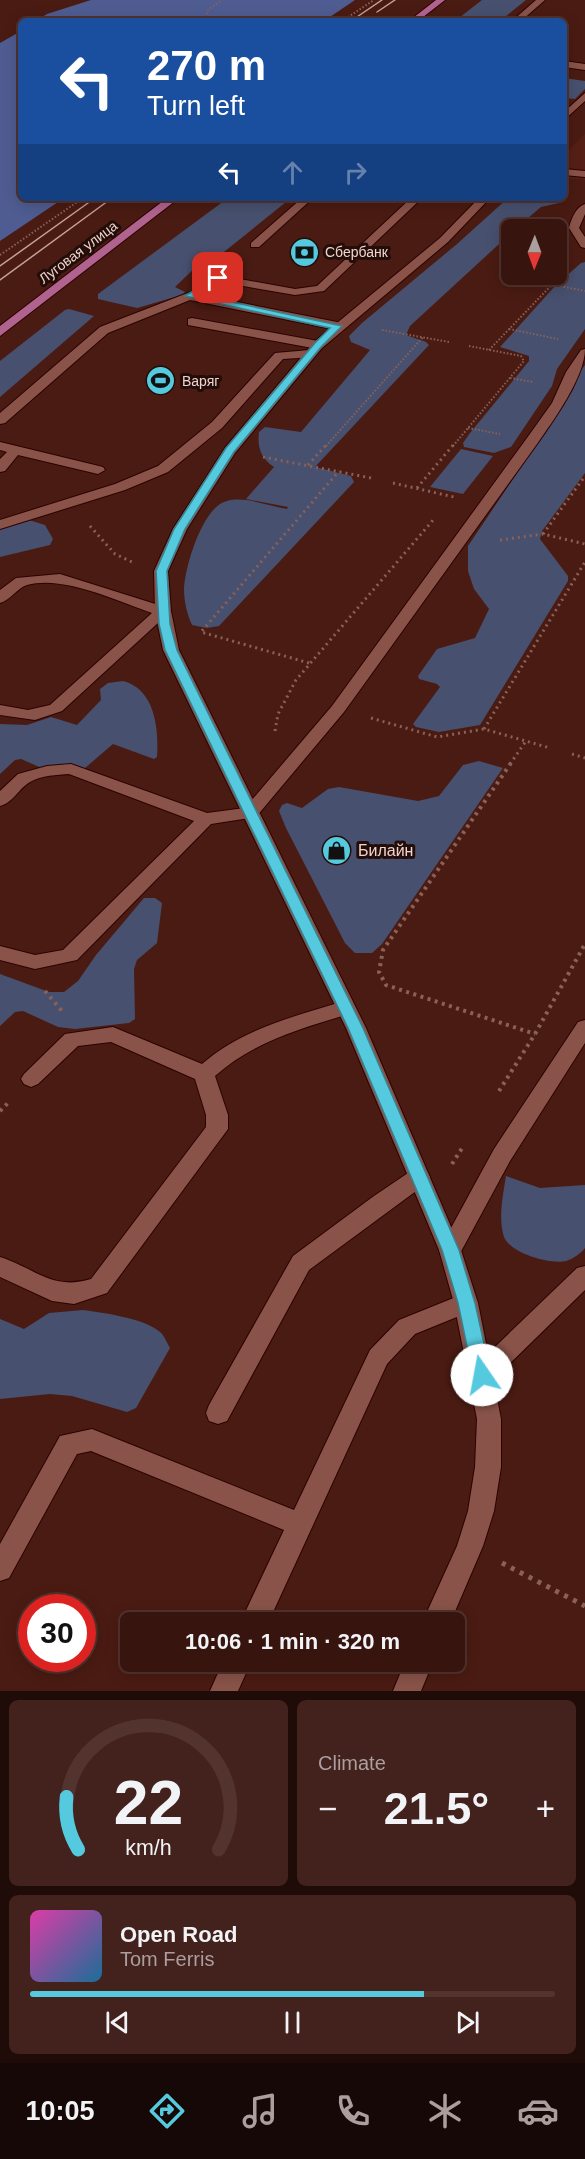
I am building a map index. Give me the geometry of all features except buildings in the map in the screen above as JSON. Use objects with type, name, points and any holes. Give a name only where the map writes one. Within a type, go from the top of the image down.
[{"type":"main road","points":[[417,18],[441,0]]},
{"type":"main road","name":"Луговая улица","points":[[0,332],[170,201]]},
{"type":"street","points":[[520,18],[541,0]]},
{"type":"street","points":[[567,64],[585,67]]},
{"type":"street","points":[[567,114],[585,96]]},
{"type":"street","points":[[567,172],[585,174]]},
{"type":"street","points":[[255,245],[306,201]]},
{"type":"street","points":[[0,420],[104,330],[202,291],[218,278],[295,292],[320,290],[414,201]]},
{"type":"street","points":[[441,1612],[470,1546],[481,1511],[488,1467],[489,1419],[466,1303],[450,1250],[345,1008],[171,650],[163,611],[161,571],[180,529],[230,451],[314,349],[337,326],[444,240],[482,201]]},
{"type":"street","points":[[585,207],[576,219],[574,228],[585,245]]},
{"type":"street","points":[[189,296],[337,326]]},
{"type":"street","points":[[192,322],[314,349]]},
{"type":"street","points":[[0,525],[120,487],[163,469],[217,425],[279,356],[314,349]]},
{"type":"street","points":[[0,801],[24,778],[46,771],[71,769],[206,819],[250,813],[338,709],[532,441],[558,403],[572,372],[585,353]]},
{"type":"street","points":[[0,446],[98,470]]},
{"type":"street","points":[[0,468],[15,450]]},
{"type":"street","points":[[0,598],[21,581],[60,578],[163,611]]},
{"type":"street","points":[[0,710],[24,717],[40,715],[56,708],[163,611]]},
{"type":"street","points":[[9,957],[30,963],[50,961],[70,955],[206,819]]},
{"type":"street","points":[[204,1074],[221,1057],[247,1042],[277,1029],[345,1008]]},
{"type":"street","points":[[450,1250],[502,1155],[585,1028]]},
{"type":"street","points":[[0,1266],[52,1291],[74,1294],[99,1286],[217,1129],[217,1115],[204,1074],[113,1034],[72,1039],[31,1079]]},
{"type":"street","points":[[218,1413],[301,1263],[419,1177]]},
{"type":"street","points":[[482,1375],[585,1275]]},
{"type":"street","points":[[259,1612],[378,1357],[407,1327],[466,1303]]},
{"type":"street","points":[[0,1569],[69,1444],[81,1441],[92,1440],[299,1524]]},
{"type":"street","points":[[224,1691],[233,1672]]},
{"type":"street","points":[[407,1691],[415,1672]]},
{"type":"path","points":[[207,18],[208,10],[222,0]]},
{"type":"path","points":[[347,18],[374,0]]},
{"type":"path","points":[[0,255],[79,201]]},
{"type":"path","points":[[567,268],[572,263]]},
{"type":"path","points":[[488,350],[549,285]]},
{"type":"path","points":[[555,285],[585,291]]},
{"type":"path","points":[[509,329],[538,335]]},
{"type":"path","points":[[386,331],[450,342]]},
{"type":"path","points":[[308,465],[423,338]]},
{"type":"path","points":[[417,488],[524,361],[521,356],[469,346]]},
{"type":"path","points":[[269,458],[371,478]]},
{"type":"path","points":[[309,663],[201,632],[339,471]]},
{"type":"path","points":[[585,476],[543,534],[585,544]]},
{"type":"path","points":[[393,483],[453,496],[446,504]]},
{"type":"path","points":[[287,772],[275,742],[276,717],[290,690],[309,663],[439,512]]},
{"type":"path","points":[[96,532],[115,554],[141,566],[161,571]]},
{"type":"path","points":[[484,729],[585,562]]},
{"type":"path","points":[[346,622],[355,625]]},
{"type":"path","points":[[410,729],[437,737],[484,729],[550,748]]},
{"type":"path","points":[[526,741],[384,950],[378,965],[386,985],[535,1034]]},
{"type":"path","points":[[572,754],[585,758]]},
{"type":"path","points":[[497,1093],[535,1034],[585,944]]},
{"type":"path","points":[[9,957],[88,1036]]},
{"type":"path","points":[[429,1200],[466,1142]]},
{"type":"path","points":[[470,1546],[585,1606]]},
{"type":"shaded area","points":[[91,0],[355,0],[328,18],[41,18]]},
{"type":"shaded area","points":[[482,0],[526,0],[504,18],[459,18]]},
{"type":"shaded area","points":[[18,33],[18,201],[60,201],[0,241],[0,43]]},
{"type":"shaded area","points":[[567,78],[585,81],[585,89],[575,99],[567,98]]},
{"type":"shaded area","points":[[585,134],[585,180],[567,178],[567,152]]},
{"type":"shaded area","points":[[224,201],[287,201],[214,260],[202,261],[175,287],[185,292],[182,295],[137,308],[98,299],[98,294]]},
{"type":"shaded area","points":[[505,201],[560,201],[541,207],[527,219],[501,219],[501,242],[410,326],[406,335],[429,345],[315,467],[351,476],[354,482],[219,626],[207,628],[192,625],[185,603],[185,579],[192,552],[203,525],[218,505],[227,501],[249,501],[287,509],[288,507],[246,499],[274,467],[261,452],[259,432],[265,427],[301,432],[370,350],[351,342],[349,336]]},
{"type":"shaded area","points":[[585,262],[585,329],[557,369],[552,386],[511,447],[494,453],[464,447],[463,443],[470,433],[529,361],[529,356],[500,347],[555,286],[567,285],[567,275]]},
{"type":"shaded area","points":[[69,309],[94,316],[0,397],[0,361]]},
{"type":"shaded area","points":[[585,365],[585,473],[542,531],[540,539],[568,576],[568,581],[480,725],[439,732],[416,727],[413,724],[440,687],[419,679],[418,676],[437,649],[475,638],[489,609],[474,589],[468,571],[468,546],[573,390],[578,374]]},
{"type":"shaded area","points":[[461,449],[493,456],[463,494],[430,487]]},
{"type":"shaded area","points":[[29,520],[45,525],[53,539],[50,545],[0,557],[0,529]]},
{"type":"shaded area","points":[[123,681],[134,685],[142,692],[153,712],[157,734],[157,757],[154,759],[113,744],[85,768],[70,766],[44,769],[21,759],[15,760],[0,774],[0,724],[27,725],[51,717],[77,725],[101,700],[100,689],[108,683]]},
{"type":"shaded area","points":[[479,761],[503,768],[382,944],[372,953],[355,953],[345,943],[286,828],[279,811],[282,805],[287,803],[302,808],[328,789],[339,787],[418,801],[439,796],[463,765]]},
{"type":"shaded area","points":[[144,898],[155,898],[162,903],[157,943],[137,960],[134,969],[135,1019],[129,1023],[75,1029],[58,1027],[23,1011],[15,1012],[0,1026],[0,974],[49,992],[64,992],[78,981],[96,955]]},
{"type":"shaded area","points":[[506,1176],[540,1188],[585,1185],[585,1248],[574,1258],[559,1262],[522,1253],[508,1243],[504,1237],[501,1222]]},
{"type":"shaded area","points":[[83,1310],[144,1323],[160,1332],[170,1348],[136,1408],[127,1412],[72,1396],[50,1394],[0,1399],[0,1319],[24,1329],[49,1313]]},
{"type":"tram line","points":[[355,18],[382,0]]},
{"type":"tram line","points":[[377,12],[395,0]]},
{"type":"tram line","points":[[0,266],[91,201]]},
{"type":"tram line","points":[[0,280],[108,201]]},
{"type":"place","name":"Сбербанк","points":[[304,252]]},
{"type":"place","name":"Варяг","points":[[161,381]]},
{"type":"place","name":"Билайн","points":[[337,850]]},
{"type":"route","points":[[218,278],[202,291],[189,296],[337,326],[318,345],[230,451],[180,529],[161,571],[163,611],[171,650],[356,1028],[450,1250],[466,1303],[482,1375]]}]
